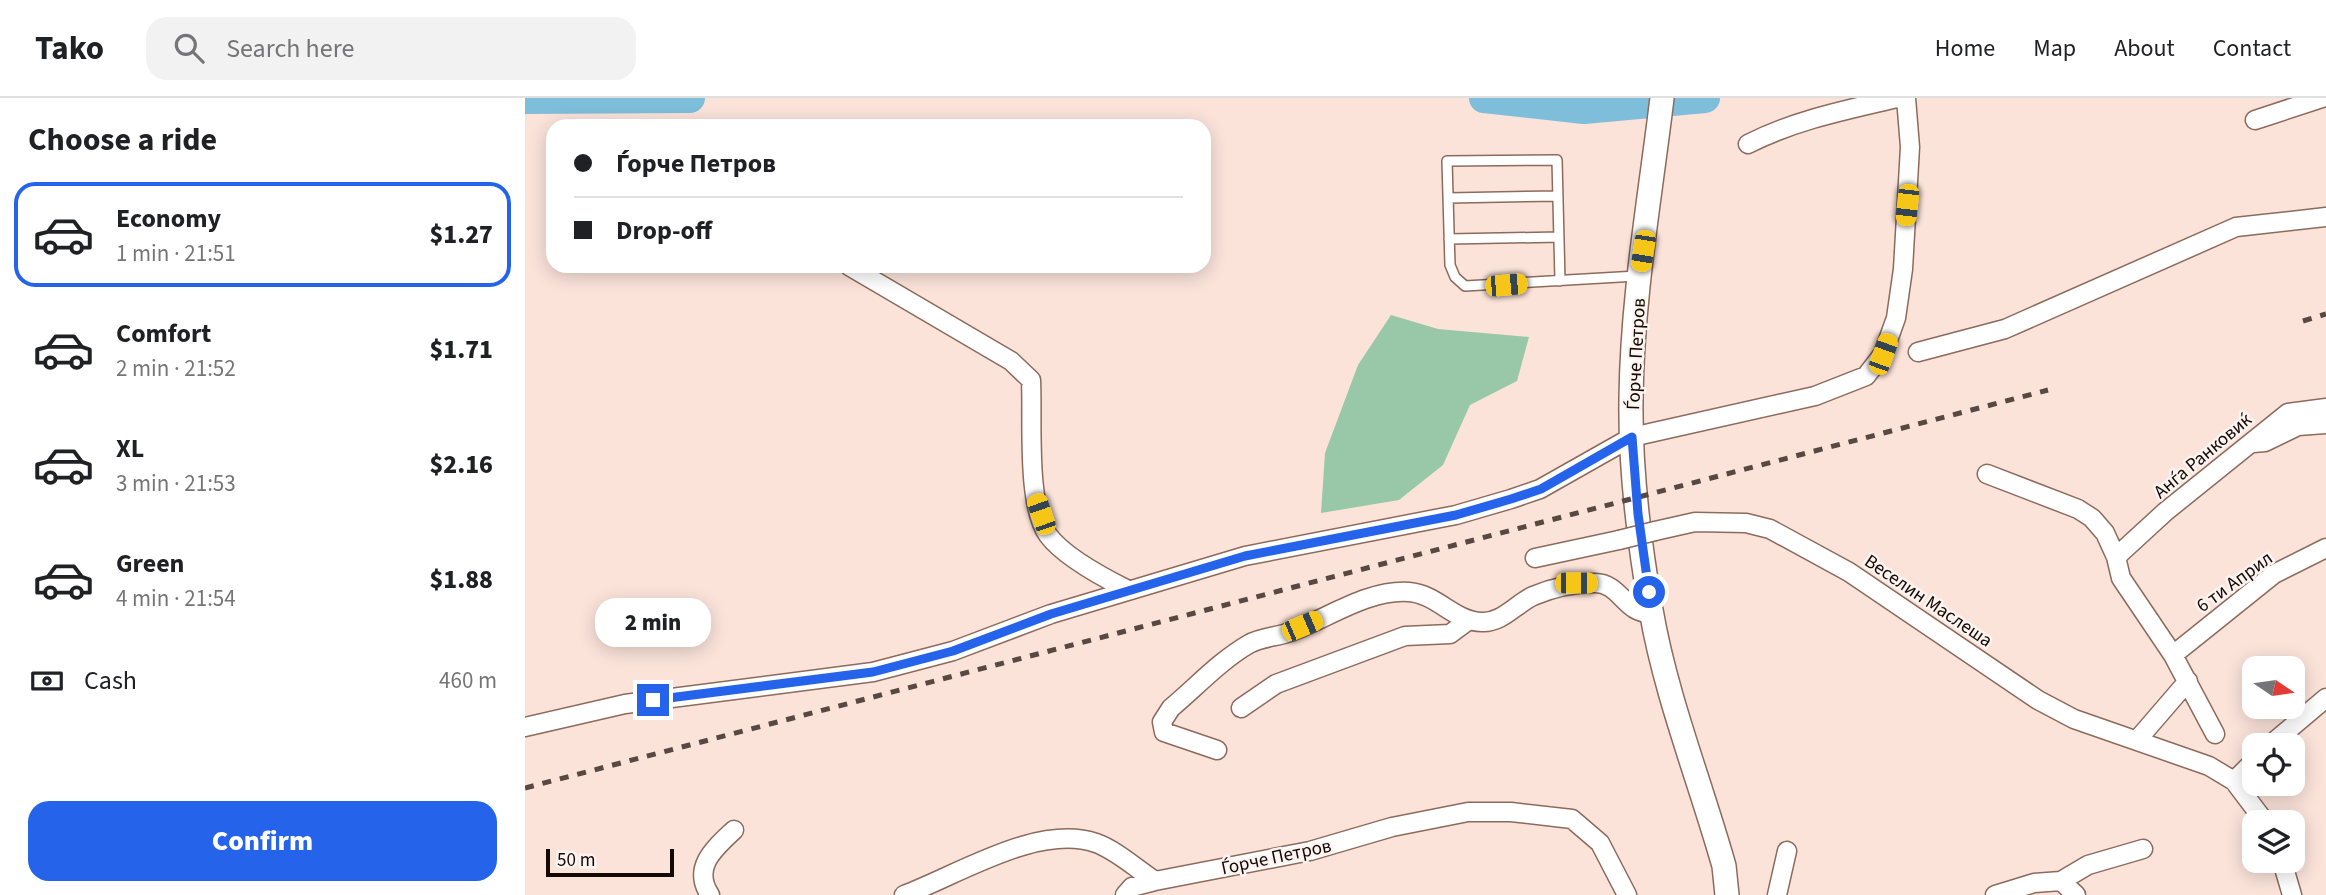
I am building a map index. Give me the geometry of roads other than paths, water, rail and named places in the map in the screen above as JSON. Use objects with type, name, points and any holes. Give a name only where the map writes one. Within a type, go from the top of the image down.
[{"type":"street","name":"Ѓорче Петров","points":[[1662,98],[1639,276],[1631,400],[1639,524],[1651,613],[1724,866],[1727,895]]},
{"type":"street","points":[[1748,144],[1779,130],[1828,114],[1896,98]]},
{"type":"street","points":[[525,727],[625,704],[873,672],[953,651],[1128,590],[1245,556],[1456,515],[1511,499],[1541,489],[1632,437],[1815,396],[1866,376],[1883,354],[1896,318],[1903,269],[1910,160],[1906,98]]},
{"type":"street","points":[[2255,120],[2322,98]]},
{"type":"street","points":[[1918,352],[2005,329],[2236,227],[2326,216]]},
{"type":"street","points":[[861,273],[1011,360],[1031,380],[1034,495],[1048,535],[1093,572],[1128,590]]},
{"type":"street","name":"Анѓа Ранковиќ","points":[[2116,557],[2165,512],[2288,413],[2326,408]]},
{"type":"street","points":[[2253,443],[2265,442],[2298,426],[2326,424]]},
{"type":"street","points":[[1987,474],[2085,514],[2105,533],[2116,557],[2120,578],[2173,655],[2215,734]]},
{"type":"street","name":"Веселин Маслеша","points":[[1535,558],[1695,522],[1746,523],[1770,529],[1849,572],[2038,701],[2074,719],[2138,739],[2209,766],[2234,781],[2256,810]]},
{"type":"street","name":"6 ти Април","points":[[2173,655],[2274,574],[2326,548]]},
{"type":"street","points":[[1217,750],[1164,732],[1162,722],[1171,708],[1250,643],[1289,632],[1387,593],[1411,592],[1431,598],[1469,620],[1483,622],[1500,618],[1532,597],[1576,583],[1600,583],[1619,593],[1630,609],[1639,614],[1651,613]]},
{"type":"street","points":[[1241,708],[1276,684],[1405,636],[1450,634],[1469,620]]},
{"type":"street","points":[[2138,739],[2188,681]]},
{"type":"street","points":[[2284,733],[2326,698]]},
{"type":"street","points":[[2234,781],[2242,773]]},
{"type":"street","name":"Ѓорче Петров","points":[[1125,895],[1132,887],[1155,881],[1310,852],[1392,827],[1468,813],[1511,812],[1572,819],[1599,843],[1627,895]]},
{"type":"street","points":[[710,895],[703,867],[709,853],[734,830]]},
{"type":"street","points":[[904,895],[1018,848],[1060,837],[1097,844],[1155,881]]},
{"type":"street","points":[[1995,895],[2034,883],[2061,881],[2088,864],[2143,849]]},
{"type":"street","points":[[1777,895],[1787,850]]},
{"type":"street","points":[[2286,873],[2293,895]]},
{"type":"street","points":[[2061,881],[2076,895]]},
{"type":"lane","points":[[1560,281],[1557,160],[1447,161],[1450,265],[1465,286],[1560,281],[1639,276]]},
{"type":"lane","points":[[1448,198],[1557,196]]},
{"type":"lane","points":[[1449,239],[1559,237]]},
{"type":"waterway","points":[[525,99],[690,98]]},
{"type":"waterway","points":[[1484,98],[1584,109],[1705,98]]},
{"type":"railway","points":[[2303,321],[2326,314]]},
{"type":"railway","points":[[525,788],[2048,390]]}]
